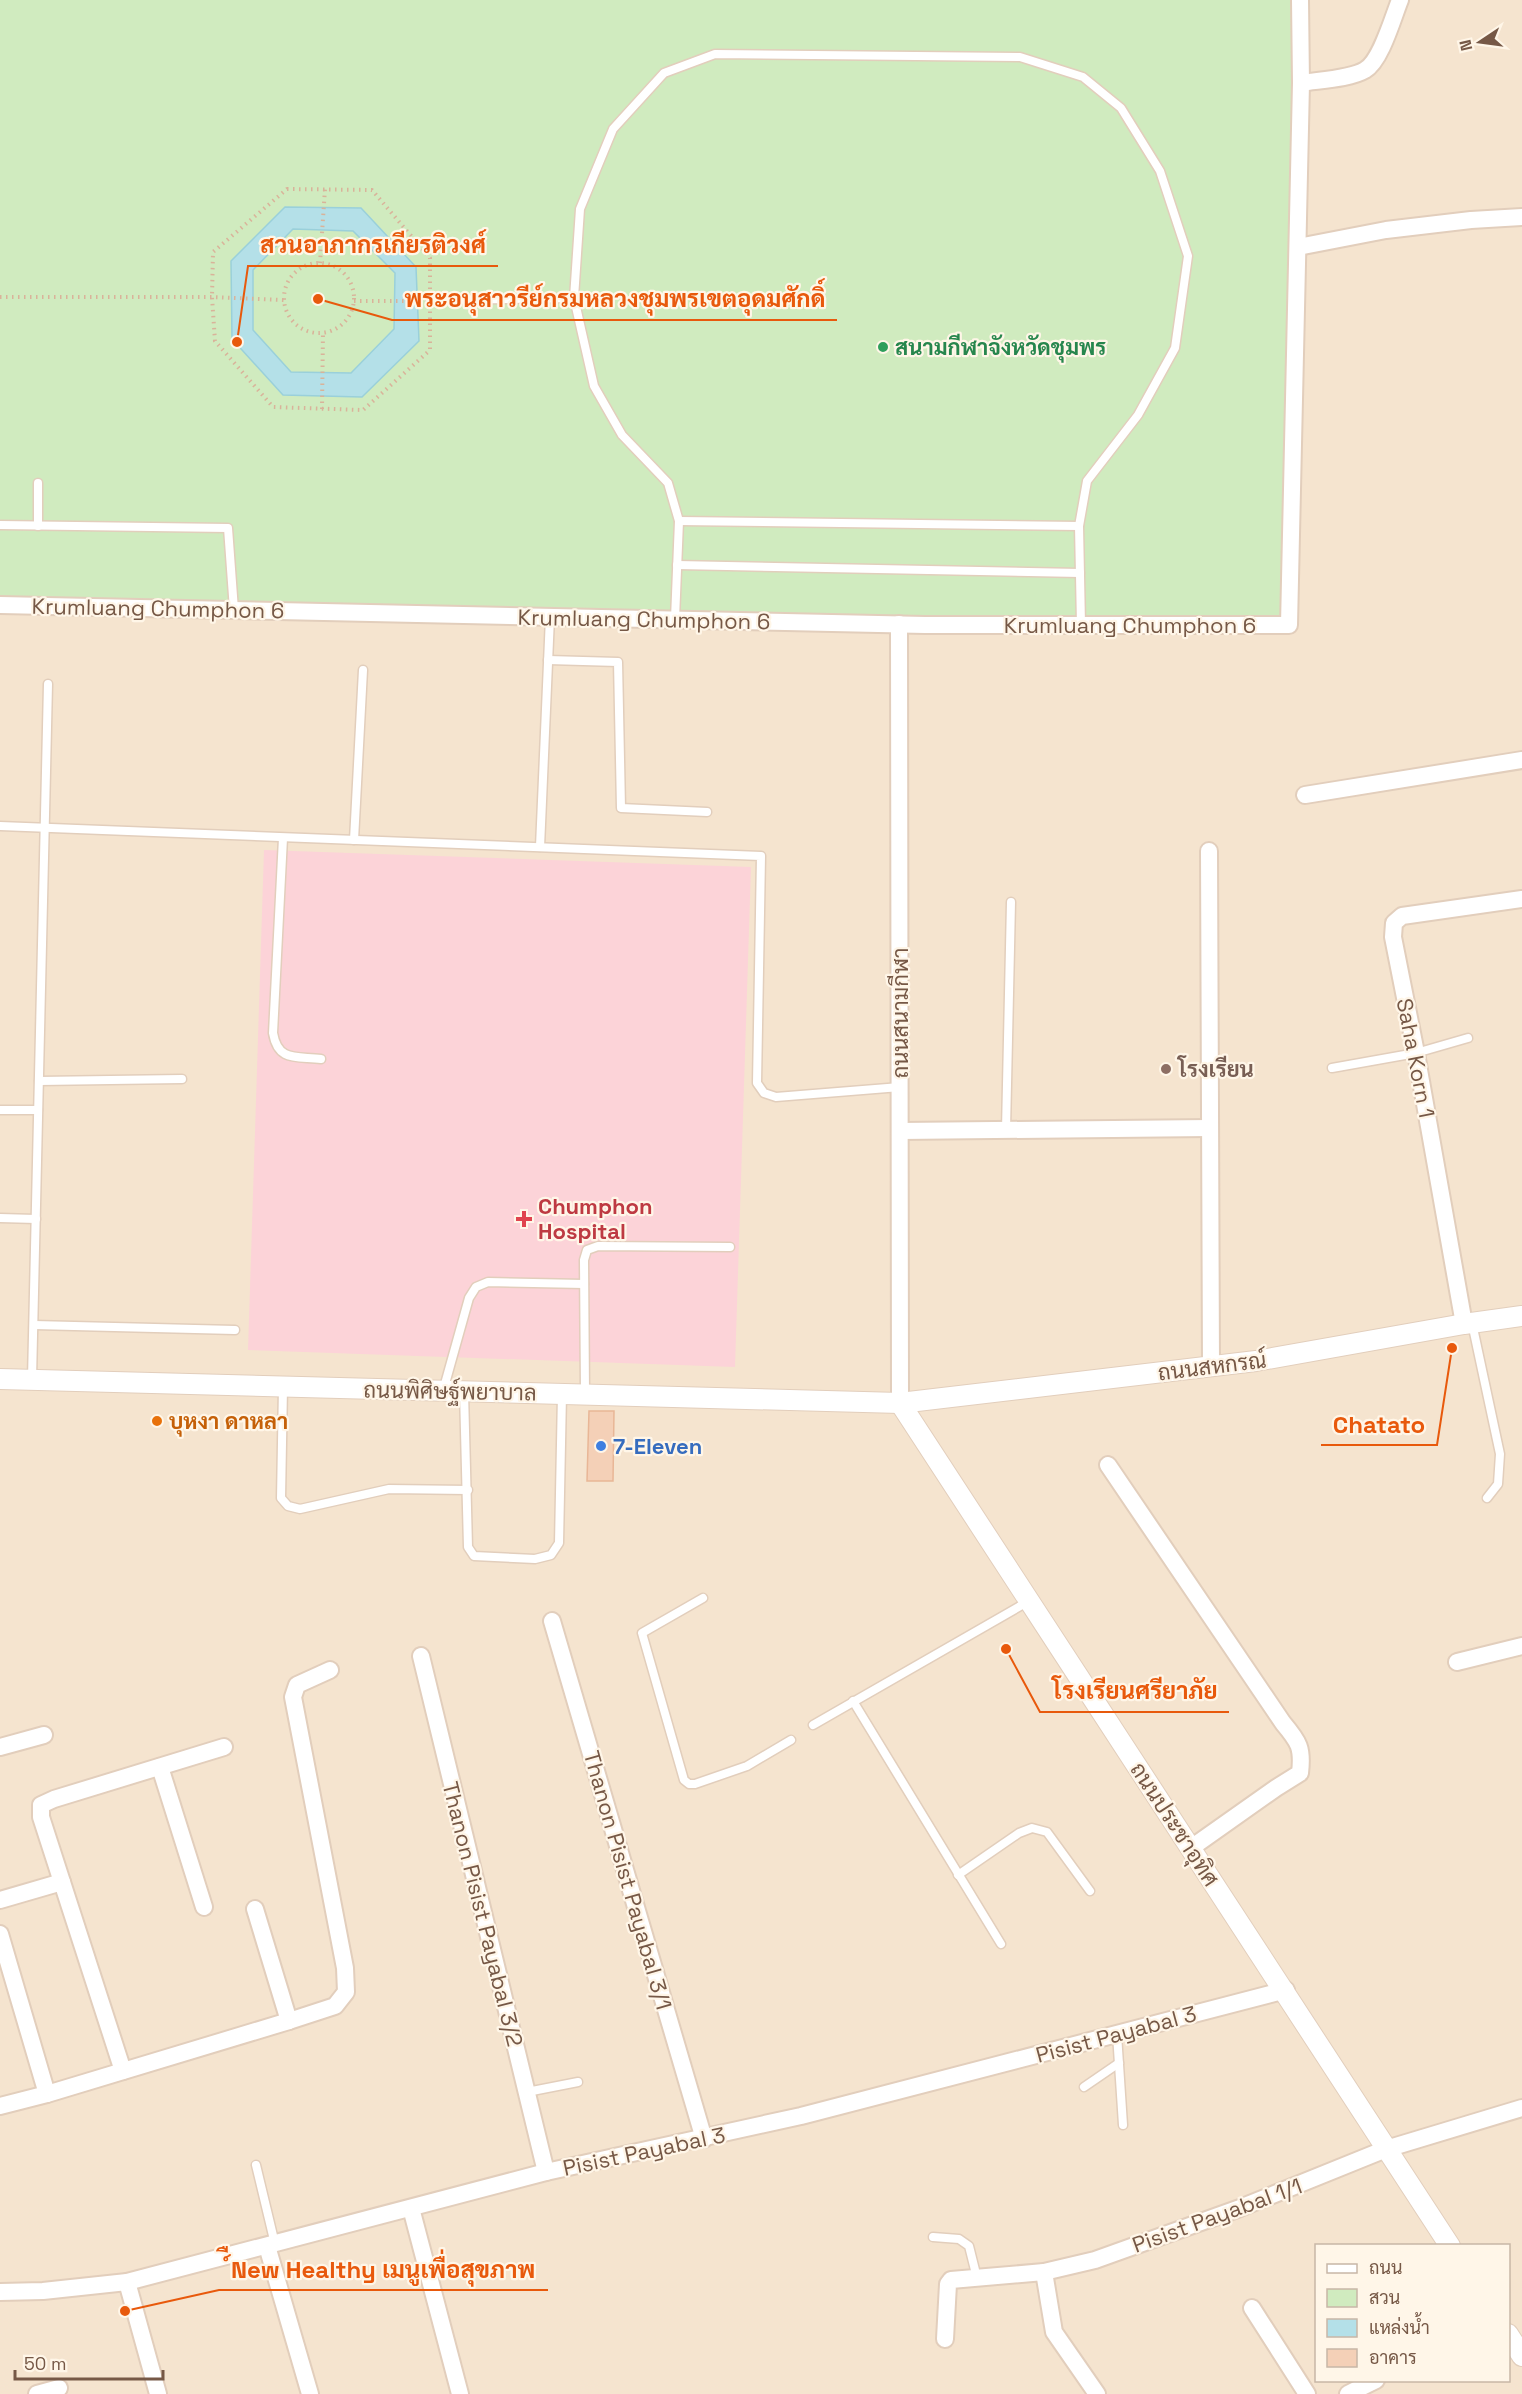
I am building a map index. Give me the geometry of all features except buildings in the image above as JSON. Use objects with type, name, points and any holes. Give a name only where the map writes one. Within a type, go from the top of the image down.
[{"type":"street","points":[[1300,0],[1298,247],[1386,230],[1522,217]]},
{"type":"street","points":[[1301,83],[1367,69],[1376,58],[1400,0]]},
{"type":"street","name":"Krumluang Chumphon 6","points":[[0,605],[899,624],[1288,625],[1298,247]]},
{"type":"street","name":"ถนนสนามกีฬา","points":[[899,624],[900,1402]]},
{"type":"street","points":[[1305,795],[1522,760]]},
{"type":"street","points":[[1209,851],[1211,1367]]},
{"type":"street","name":"Saha Korn 1","points":[[1468,1323],[1393,937],[1394,923],[1402,916],[1522,899]]},
{"type":"street","points":[[900,1131],[1210,1128]]},
{"type":"street","name":"ถนนสหกรณ์","points":[[900,1402],[1256,1362],[1468,1323],[1522,1316]]},
{"type":"street","name":"ถนนพิศิษฐ์พยาบาล","points":[[0,1379],[900,1402]]},
{"type":"street","name":"ถนนประชาอุทิศ","points":[[900,1402],[1286,1990],[1449,2244]]},
{"type":"street","points":[[1108,1465],[1283,1723],[1298,1741],[1302,1755],[1300,1773],[1191,1848]]},
{"type":"street","name":"Thanon Pisist Payabal 3/1","points":[[552,1622],[704,2139]]},
{"type":"street","points":[[1457,1662],[1522,1646]]},
{"type":"street","name":"Thanon Pisist Payabal 3/2","points":[[421,1656],[546,2172]]},
{"type":"street","points":[[0,2106],[47,2094],[335,2006],[346,1992],[345,1968],[293,1697],[297,1685],[330,1670]]},
{"type":"street","points":[[0,1747],[44,1735]]},
{"type":"street","points":[[123,2071],[41,1817],[41,1805],[224,1747]]},
{"type":"street","points":[[160,1767],[204,1907]]},
{"type":"street","points":[[0,1900],[62,1882]]},
{"type":"street","points":[[255,1908],[289,2021]]},
{"type":"street","points":[[0,1934],[47,2094]]},
{"type":"street","name":"Pisist Payabal 3","points":[[0,2292],[43,2291],[128,2282],[546,2172],[801,2116],[1286,1990]]},
{"type":"street","name":"Pisist Payabal 1/1","points":[[945,2339],[948,2284],[957,2278],[1044,2272],[1095,2260],[1240,2208],[1386,2149],[1522,2108]]},
{"type":"street","points":[[411,2208],[460,2394]]},
{"type":"street","points":[[271,2245],[310,2394]]},
{"type":"street","points":[[1044,2272],[1054,2332],[1097,2394]]},
{"type":"street","points":[[128,2282],[158,2394]]},
{"type":"street","points":[[1252,2308],[1307,2394]]},
{"type":"street","points":[[1510,2336],[1522,2356]]},
{"type":"street","points":[[1348,2394],[1372,2382]]},
{"type":"street","points":[[37,2394],[59,2388]]},
{"type":"lane","points":[[675,619],[679,521],[668,483],[622,435],[594,386],[574,298],[580,209],[613,129],[664,73],[715,54],[1020,57],[1083,77],[1120,108],[1160,171],[1188,256],[1175,348],[1138,415],[1086,482],[1079,526],[1081,625]]},
{"type":"lane","points":[[430,300],[574,298]]},
{"type":"lane","points":[[38,483],[38,526]]},
{"type":"lane","points":[[679,521],[1079,526]]},
{"type":"lane","points":[[0,525],[228,528],[234,610]]},
{"type":"lane","points":[[677,565],[1080,573]]},
{"type":"lane","points":[[540,848],[550,617]]},
{"type":"lane","points":[[548,660],[618,662],[621,808],[707,812]]},
{"type":"lane","points":[[354,840],[363,670]]},
{"type":"lane","points":[[32,1380],[48,684]]},
{"type":"lane","points":[[0,826],[762,856],[757,1083],[764,1093],[776,1097],[900,1087]]},
{"type":"lane","points":[[283,838],[273,1034],[276,1047],[283,1054],[321,1059]]},
{"type":"lane","points":[[1006,1130],[1011,902]]},
{"type":"lane","points":[[1332,1068],[1416,1053],[1468,1038]]},
{"type":"lane","points":[[39,1081],[182,1079]]},
{"type":"lane","points":[[0,1110],[38,1110]]},
{"type":"lane","points":[[0,1218],[36,1219]]},
{"type":"lane","points":[[585,1394],[584,1260],[587,1250],[598,1246],[730,1247]]},
{"type":"lane","points":[[443,1391],[469,1298],[476,1287],[488,1282],[584,1284]]},
{"type":"lane","points":[[1468,1323],[1500,1454],[1498,1484],[1488,1498]]},
{"type":"lane","points":[[34,1325],[235,1330]]},
{"type":"lane","points":[[283,1387],[281,1498],[288,1506],[300,1509],[389,1489],[468,1490]]},
{"type":"lane","points":[[464,1391],[468,1547],[474,1556],[535,1559],[551,1555],[559,1543],[562,1394]]},
{"type":"lane","points":[[703,1598],[642,1633],[684,1780],[689,1784],[694,1784],[747,1766],[791,1740]]},
{"type":"lane","points":[[813,1725],[1029,1600]]},
{"type":"lane","points":[[853,1701],[1001,1944]]},
{"type":"lane","points":[[958,1875],[1019,1833],[1032,1828],[1047,1833],[1090,1891]]},
{"type":"lane","points":[[1117,2034],[1123,2125]]},
{"type":"lane","points":[[1084,2087],[1119,2063]]},
{"type":"lane","points":[[527,2092],[578,2082]]},
{"type":"lane","points":[[256,2165],[271,2245]]},
{"type":"lane","points":[[933,2237],[960,2239],[969,2246],[976,2278]]},
{"type":"path","points":[[287,189],[325,189],[372,190],[430,258],[430,350],[363,410],[273,407],[215,341],[212,297],[213,252],[287,189]]},
{"type":"path","points":[[320,263],[325,189]]},
{"type":"path","points":[[320,263],[340,271],[348,279],[353,290],[354,301],[345,322],[336,329],[323,333],[302,329],[293,322],[284,300],[290,278],[298,270],[320,263]]},
{"type":"path","points":[[0,297],[212,297],[284,300]]},
{"type":"path","points":[[354,301],[430,300]]},
{"type":"path","points":[[322,409],[323,333]]},
{"type":"shaded area","points":[[0,0],[1522,0],[1522,2394],[0,2394]]},
{"type":"shaded area","points":[[264,850],[751,867],[735,1367],[248,1350]]},
{"type":"green space","name":"สนามกีฬาจังหวัดชุมพร","points":[[0,0],[1298,0],[1289,625],[0,605]]},
{"type":"water","points":[[285,207],[361,208],[416,267],[419,341],[362,397],[283,395],[232,339],[231,261]],"holes":[[[293,229],[353,231],[395,273],[394,329],[351,373],[291,372],[253,330],[253,270]]]},
{"type":"place","name":"พระอนุสาวรีย์กรมหลวงชุมพรเขตอุดมศักดิ์","points":[[318,299]]},
{"type":"place","name":"สวนอาภากรเกียรติวงศ์","points":[[237,342]]},
{"type":"place","name":"สนามกีฬาจังหวัดชุมพร","points":[[883,347]]},
{"type":"place","name":"โรงเรียน","points":[[1166,1069]]},
{"type":"place","name":"Chumphon Hospital","points":[[524,1219]]},
{"type":"place","name":"Chatato","points":[[1452,1348]]},
{"type":"place","name":"บุหงา ดาหลา","points":[[157,1421]]},
{"type":"place","name":"7-Eleven","points":[[601,1446]]},
{"type":"place","name":"โรงเรียนศรียาภัย","points":[[1006,1649]]},
{"type":"place","name":"์ืNew Healthy เมนูเพื่อสุขภาพ","points":[[125,2311]]}]
